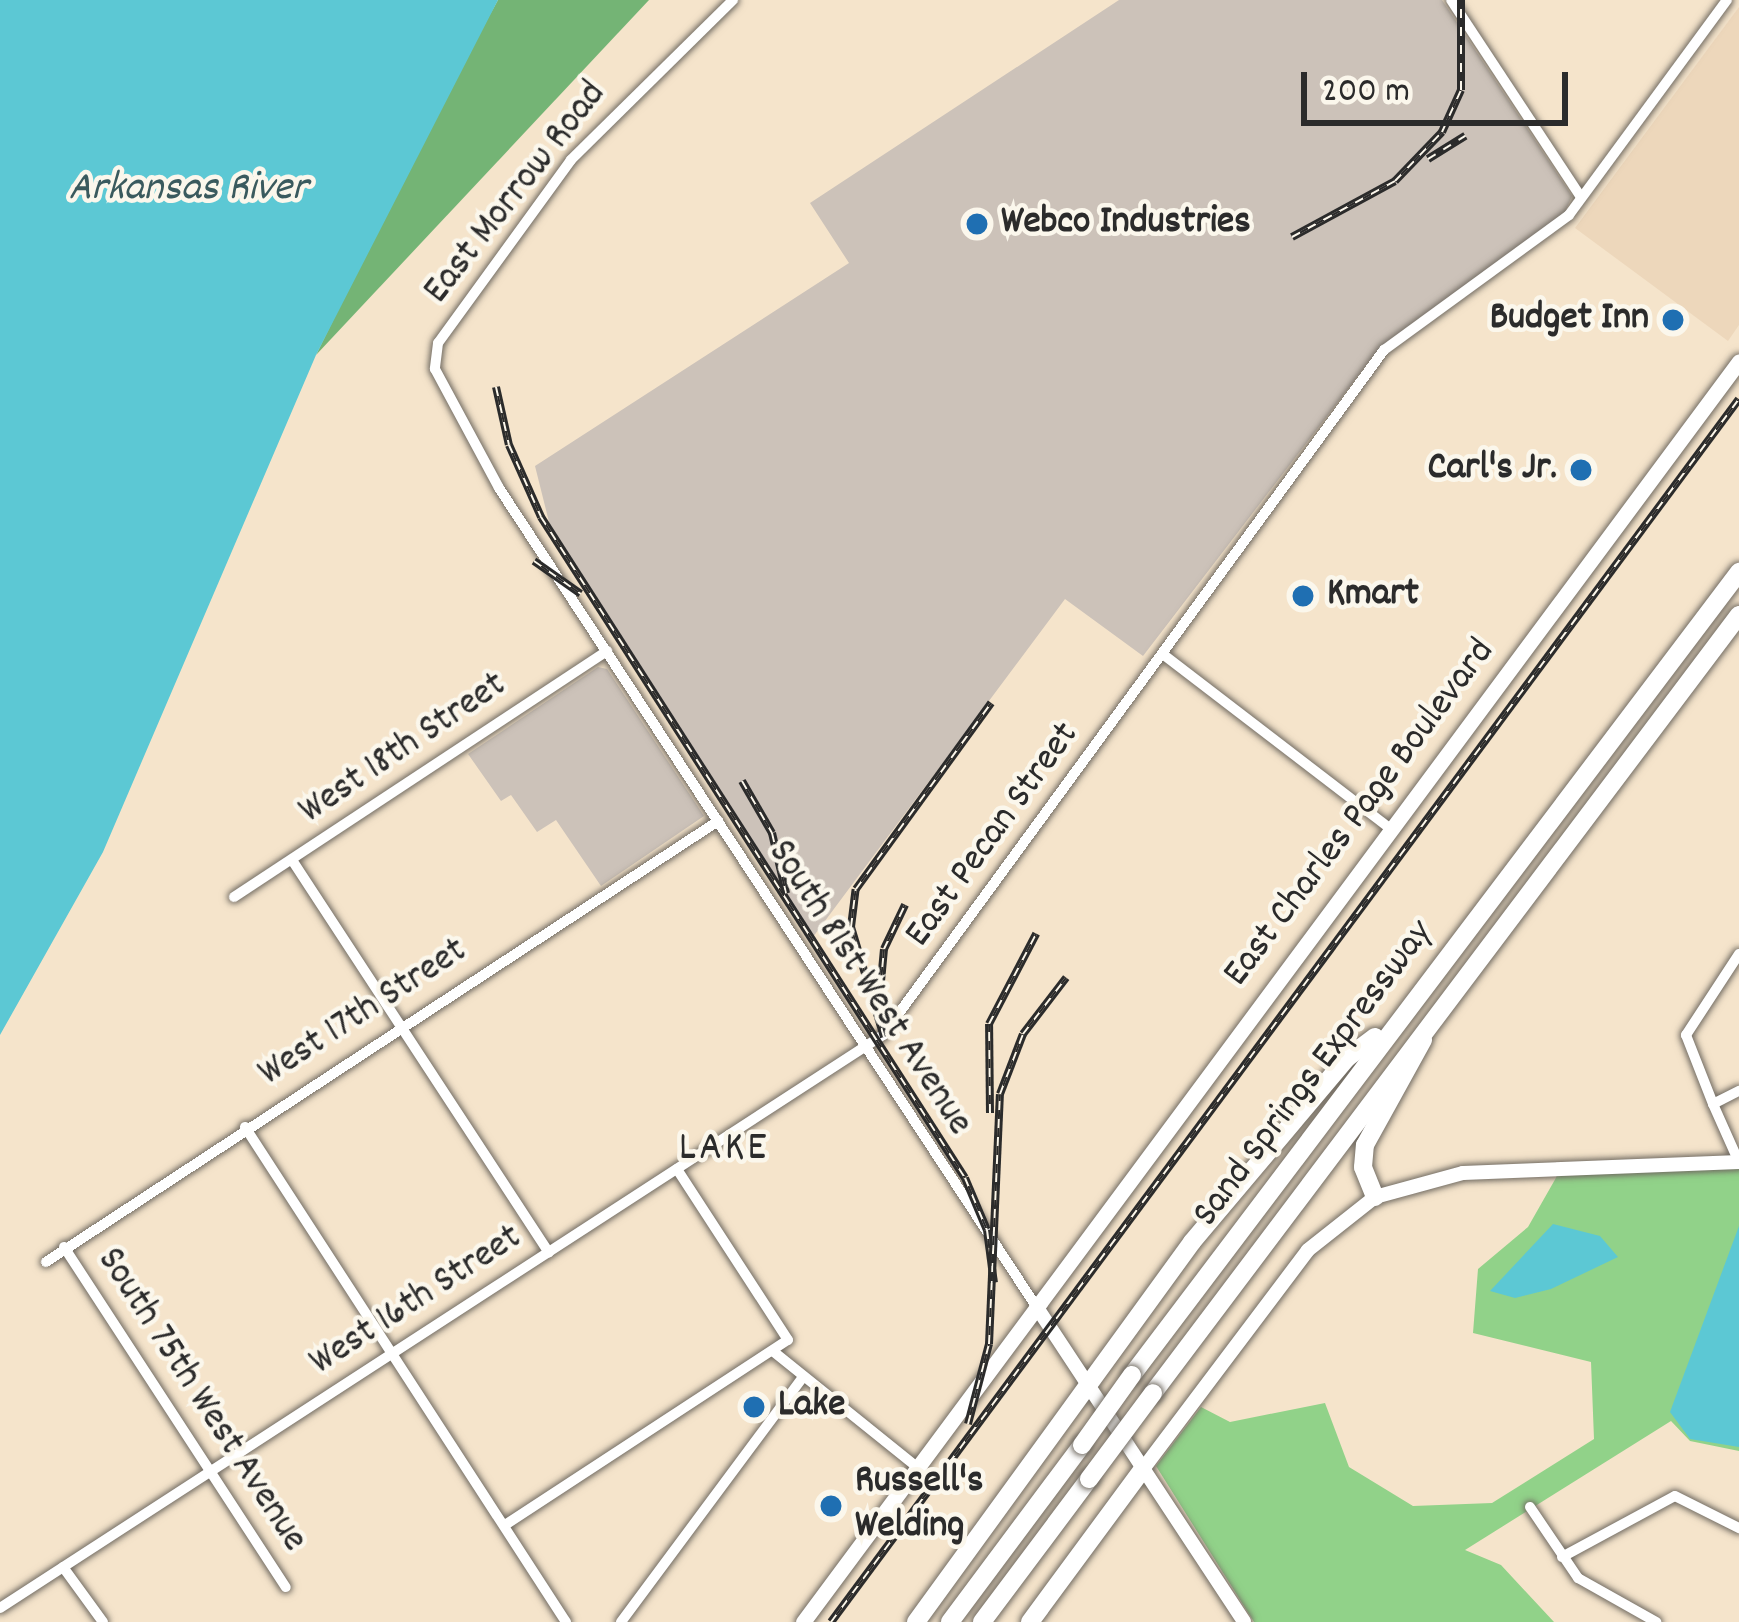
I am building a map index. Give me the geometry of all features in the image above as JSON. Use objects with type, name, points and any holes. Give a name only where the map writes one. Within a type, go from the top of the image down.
[{"type":"highway","name":"Sand Springs Expressway","points":[[950,1622],[1396,1022],[1739,572]]},
{"type":"highway","name":"Sand Springs Expressway","points":[[982,1622],[1442,1001],[1739,615]]},
{"type":"highway","points":[[1375,1198],[1363,1167],[1365,1145],[1442,1001]]},
{"type":"highway","points":[[916,1622],[1192,1242],[1347,1058],[1396,1022]]},
{"type":"highway","points":[[1030,1622],[1143,1469]]},
{"type":"main road","name":"East Charles Page Boulevard","points":[[802,1622],[1739,361]]},
{"type":"street","name":"East Morrow Road","points":[[440,391],[438,343],[507,242],[571,160],[733,0]]},
{"type":"street","points":[[1451,0],[1581,197]]},
{"type":"street","name":"East Pecan Street","points":[[866,1045],[883,1035],[970,922],[1164,655],[1164,644],[1384,350],[1568,215],[1727,0]]},
{"type":"street","name":"South 81st West Avenue","points":[[440,391],[1244,1622]]},
{"type":"street","name":"West 18th Street","points":[[234,897],[608,651]]},
{"type":"street","points":[[1164,655],[1391,830]]},
{"type":"street","name":"West 17th Street","points":[[46,1262],[245,1127],[718,821]]},
{"type":"street","points":[[292,860],[548,1252]]},
{"type":"street","points":[[1143,1469],[1308,1250],[1375,1198],[1462,1173],[1739,1162],[1686,1035],[1739,953]]},
{"type":"street","name":"West 16th Street","points":[[0,1608],[866,1045]]},
{"type":"street","points":[[1713,1104],[1739,1090]]},
{"type":"street","points":[[245,1127],[566,1622]]},
{"type":"street","points":[[505,1525],[788,1340],[785,1326],[677,1169]]},
{"type":"street","name":"South 75th West Avenue","points":[[64,1247],[286,1587]]},
{"type":"street","points":[[774,1352],[917,1467]]},
{"type":"street","points":[[620,1622],[802,1378]]},
{"type":"street","points":[[1562,1557],[1675,1496],[1739,1528]]},
{"type":"street","points":[[1530,1507],[1586,1584],[1656,1622]]},
{"type":"street","points":[[63,1567],[103,1622]]},
{"type":"shaded area","points":[[1119,0],[1442,0],[1572,196],[1565,212],[1380,347],[1143,656],[1065,599],[813,937],[550,526],[535,466],[849,263],[810,203]]},
{"type":"shaded area","points":[[1739,7],[1739,325],[1728,341],[1575,228]]},
{"type":"shaded area","points":[[598,667],[607,669],[704,816],[601,886],[556,820],[537,832],[511,795],[501,801],[468,754]]},
{"type":"green space","points":[[498,0],[649,0],[316,355],[434,115]]},
{"type":"green space","points":[[1739,1167],[1739,1451],[1690,1441],[1671,1421],[1465,1550],[1501,1565],[1554,1622],[1254,1622],[1156,1466],[1201,1407],[1230,1422],[1325,1403],[1349,1467],[1413,1506],[1492,1503],[1594,1439],[1591,1362],[1473,1333],[1478,1269],[1528,1227],[1557,1176]]},
{"type":"water","name":"Arkansas River","points":[[0,0],[498,0],[316,355],[103,852],[0,1035]]},
{"type":"water","points":[[1553,1224],[1600,1236],[1618,1257],[1551,1289],[1515,1298],[1490,1291]]},
{"type":"water","points":[[1739,1226],[1739,1447],[1690,1439],[1670,1412]]},
{"type":"railway","points":[[1292,237],[1395,181],[1442,132],[1461,90],[1461,0]]},
{"type":"railway","points":[[1428,159],[1465,136]]},
{"type":"railway","points":[[496,387],[509,445],[541,517],[965,1178],[987,1230],[994,1283]]},
{"type":"railway","points":[[831,1622],[1739,399]]},
{"type":"railway","points":[[534,561],[581,594]]},
{"type":"railway","points":[[884,1037],[851,927],[856,889],[991,703]]},
{"type":"railway","points":[[742,781],[772,833],[786,893]]},
{"type":"railway","points":[[879,1003],[884,949],[905,905]]},
{"type":"railway","points":[[990,1113],[989,1024],[1036,934]]},
{"type":"railway","points":[[968,1424],[989,1344],[1000,1094],[1023,1034],[1066,978]]},
{"type":"place","name":"Webco Industries","points":[[977,224]]},
{"type":"place","name":"Budget Inn","points":[[1673,320]]},
{"type":"place","name":"Carl's Jr.","points":[[1581,470]]},
{"type":"place","name":"Kmart","points":[[1303,596]]},
{"type":"place","name":"Lake","points":[[754,1407]]},
{"type":"place","name":"Russell's Welding","points":[[831,1506]]},
{"type":"district","name":"LAKE","points":[[724,1150]]}]
